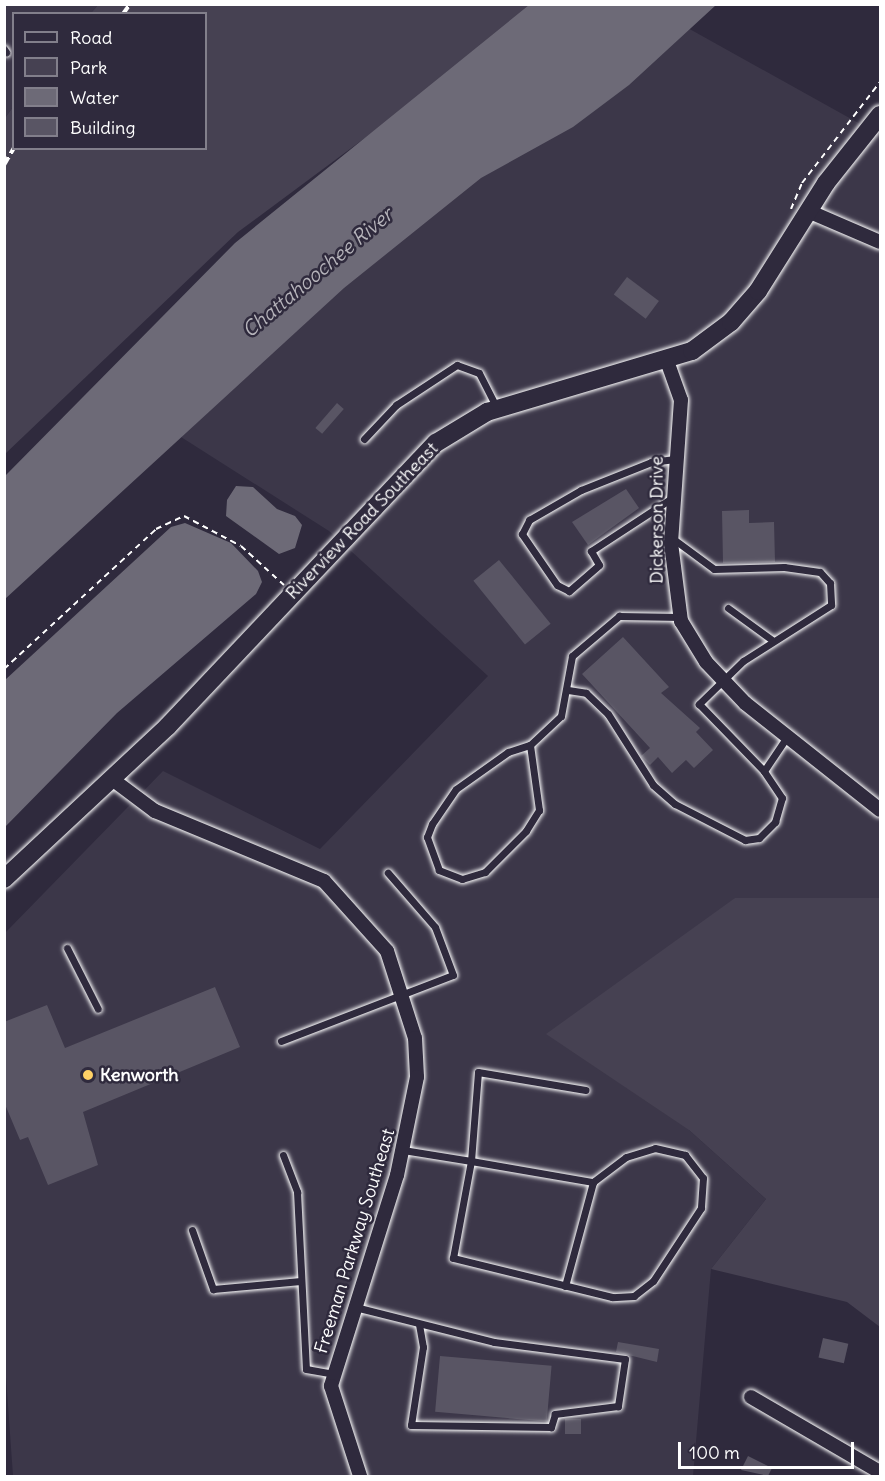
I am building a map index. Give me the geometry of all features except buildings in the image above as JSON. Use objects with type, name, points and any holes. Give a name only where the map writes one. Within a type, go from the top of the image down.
[{"type":"street","name":"Riverview Road Southeast","points":[[4,879],[112,779],[436,443],[497,408],[668,361],[692,351],[731,322],[758,291],[808,211],[880,115]]},
{"type":"street","points":[[808,211],[880,242]]},
{"type":"street","name":"Dickerson Drive","points":[[668,361],[681,400],[672,498],[672,538],[680,617],[689,638],[723,680],[785,740],[880,810]]},
{"type":"street","name":"Freeman Parkway Southeast","points":[[112,779],[155,811],[324,881],[387,951],[415,1038],[417,1077],[403,1150],[334,1374],[336,1408],[360,1476]]},
{"type":"street","points":[[751,1397],[880,1472]]},
{"type":"lane","points":[[364,439],[396,405],[457,365],[479,373],[497,408]]},
{"type":"lane","points":[[672,498],[591,551],[599,565],[569,591],[557,585],[522,534],[529,520],[581,490],[651,462],[675,459]]},
{"type":"lane","points":[[568,690],[586,693],[608,714],[653,784],[675,804],[745,840],[766,834],[782,798],[764,771],[699,705],[723,680],[772,640],[831,605],[834,596],[820,572],[714,569],[672,538]]},
{"type":"lane","points":[[728,608],[772,640]]},
{"type":"lane","points":[[530,745],[539,810],[526,831],[485,872],[462,879],[439,870],[427,837],[456,789],[508,752],[530,745],[561,716],[568,690],[572,656],[609,622],[619,616],[680,617]]},
{"type":"lane","points":[[764,771],[785,740]]},
{"type":"lane","points":[[281,1041],[453,975],[435,927],[388,873]]},
{"type":"lane","points":[[67,948],[98,1009]]},
{"type":"lane","points":[[565,1286],[593,1182],[626,1157],[655,1148],[685,1155],[704,1178],[701,1208],[653,1281],[634,1296],[565,1286],[453,1258],[471,1161],[478,1072],[586,1090]]},
{"type":"lane","points":[[403,1150],[593,1182]]},
{"type":"lane","points":[[283,1155],[297,1192],[306,1369],[334,1374]]},
{"type":"lane","points":[[192,1230],[213,1289],[301,1281]]},
{"type":"lane","points":[[354,1306],[494,1342],[625,1359],[618,1406],[555,1414],[550,1428],[411,1425],[423,1347],[419,1324]]},
{"type":"path","points":[[788,217],[801,183],[880,82]]},
{"type":"path","points":[[4,669],[156,529],[184,516],[241,546],[292,593]]},
{"type":"shaded area","points":[[5,5],[98,5],[92,12],[12,12],[12,108],[5,118]]},
{"type":"shaded area","points":[[686,27],[880,135],[880,898],[735,898],[689,1130],[766,1199],[711,1269],[693,1476],[13,1476],[4,1349],[4,934],[163,771],[320,849],[488,676],[329,531],[181,437],[422,213]]},
{"type":"green space","points":[[98,5],[544,5],[238,232],[5,454],[5,118],[12,108],[12,150],[207,150],[207,12],[92,12]]},
{"type":"green space","points":[[735,898],[880,898],[880,1327],[847,1302],[711,1269],[766,1199],[689,1130],[546,1034]]},
{"type":"water","name":"Chattahoochee River","points":[[529,5],[716,5],[629,85],[573,127],[481,178],[344,288],[5,599],[5,476],[235,243]]},
{"type":"water","points":[[236,486],[253,487],[277,509],[295,516],[302,525],[295,548],[279,554],[226,516],[227,500]]},
{"type":"water","points":[[185,523],[231,543],[258,571],[262,582],[256,594],[117,713],[5,827],[5,680],[171,527]]},
{"type":"railway","points":[[124,12],[130,4]]},
{"type":"railway","points":[[4,165],[13,150]]},
{"type":"place","name":"Kenworth","points":[[88,1075]]}]
